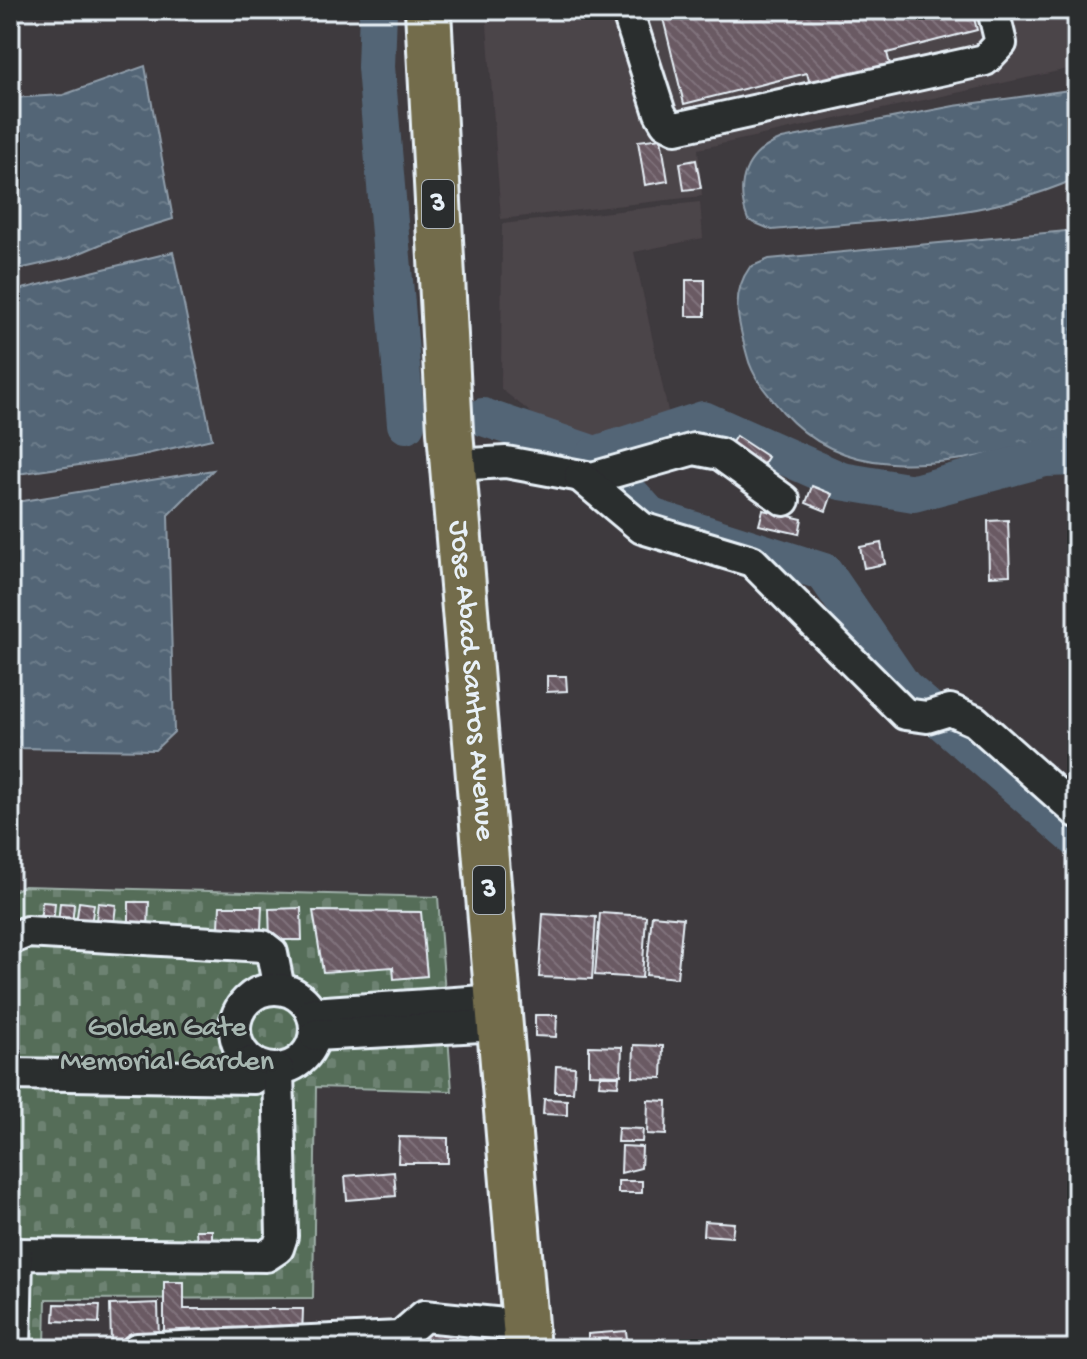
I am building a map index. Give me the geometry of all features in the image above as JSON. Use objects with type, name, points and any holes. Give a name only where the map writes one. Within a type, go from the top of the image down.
[{"type":"highway","name":"Jose Abad Santos Avenue","points":[[430,11],[453,465],[526,1337]]},
{"type":"street","points":[[627,10],[660,113],[666,123],[676,128],[985,60],[1001,43],[993,10]]},
{"type":"street","points":[[453,465],[506,462],[586,477],[694,449],[705,450],[720,454],[784,500]]},
{"type":"street","points":[[586,477],[642,528],[752,561],[905,714],[938,713],[975,721],[1077,812]]},
{"type":"street","points":[[10,939],[27,932],[263,946],[272,953],[279,989]]},
{"type":"street","points":[[10,1074],[254,1078],[265,1066],[298,1062],[306,1054],[313,1024],[298,997],[279,989],[251,998],[241,1009],[236,1038],[265,1066],[282,1236],[278,1248],[266,1256],[13,1254],[15,1349]]},
{"type":"street","points":[[313,1024],[499,1012]]},
{"type":"street","points":[[137,1349],[400,1337],[424,1316],[526,1337]]},
{"type":"shaded area","points":[[486,10],[1077,10],[1077,67],[698,149],[702,196],[501,219]]},
{"type":"shaded area","points":[[700,202],[703,238],[634,252],[670,421],[601,439],[563,438],[501,389],[502,224]]},
{"type":"green space","name":"Golden Gate Memorial Garden","points":[[24,886],[438,897],[452,1091],[316,1087],[313,1298],[46,1299],[45,1349],[10,1349],[10,892]]},
{"type":"water","points":[[145,66],[173,219],[130,232],[68,258],[10,271],[10,98],[63,95]]},
{"type":"water","points":[[1077,89],[1077,178],[1004,203],[928,216],[772,230],[748,220],[742,194],[746,171],[759,152],[782,139],[954,106]]},
{"type":"water","points":[[1077,230],[1077,439],[921,463],[883,462],[847,455],[813,438],[782,411],[761,385],[749,363],[739,321],[738,299],[750,267],[769,259]]},
{"type":"water","points":[[173,252],[212,439],[134,457],[10,475],[10,292]]},
{"type":"water","points":[[213,470],[168,515],[174,732],[155,750],[10,748],[10,503]]},
{"type":"building","points":[[661,10],[972,10],[977,30],[887,53],[891,68],[811,88],[807,73],[684,104]]},
{"type":"building","points":[[661,138],[668,181],[645,185],[638,141]]},
{"type":"building","points":[[696,160],[701,188],[684,190],[680,163]]},
{"type":"building","points":[[686,280],[705,280],[705,316],[686,316]]},
{"type":"building","points":[[736,436],[768,457],[757,474],[725,453]]},
{"type":"building","points":[[812,486],[832,494],[826,511],[806,503]]},
{"type":"building","points":[[763,510],[802,519],[799,534],[759,525]]},
{"type":"building","points":[[1008,520],[1010,575],[989,576],[988,521]]},
{"type":"building","points":[[881,543],[885,564],[864,568],[860,547]]},
{"type":"building","points":[[547,676],[566,676],[567,691],[547,692]]},
{"type":"building","points":[[42,902],[55,903],[53,925],[40,923]]},
{"type":"building","points":[[79,902],[94,904],[91,925],[76,924]]},
{"type":"building","points":[[129,902],[149,902],[148,929],[129,929]]},
{"type":"building","points":[[60,903],[74,904],[72,926],[58,925]]},
{"type":"building","points":[[98,903],[116,905],[113,931],[95,929]]},
{"type":"building","points":[[220,906],[262,906],[261,929],[219,929]]},
{"type":"building","points":[[301,908],[302,940],[270,940],[269,909]]},
{"type":"building","points":[[313,911],[421,912],[427,976],[394,979],[393,967],[323,972]]},
{"type":"building","points":[[600,913],[646,916],[642,978],[595,975]]},
{"type":"building","points":[[543,914],[596,917],[592,979],[539,977]]},
{"type":"building","points":[[652,915],[683,918],[677,978],[646,975]]},
{"type":"building","points":[[535,1015],[557,1015],[556,1037],[535,1036]]},
{"type":"building","points":[[14,1030],[15,1055],[10,1055],[10,1031]]},
{"type":"building","points":[[634,1045],[663,1046],[662,1078],[633,1077]]},
{"type":"building","points":[[589,1046],[622,1047],[621,1075],[589,1074]]},
{"type":"building","points":[[185,1055],[207,1055],[207,1069],[186,1069]]},
{"type":"building","points":[[556,1066],[575,1067],[573,1092],[555,1092]]},
{"type":"building","points":[[600,1076],[619,1076],[618,1086],[599,1085]]},
{"type":"building","points":[[544,1099],[567,1100],[567,1115],[543,1114]]},
{"type":"building","points":[[648,1100],[667,1101],[666,1135],[647,1134]]},
{"type":"building","points":[[618,1128],[643,1129],[642,1142],[617,1142]]},
{"type":"building","points":[[399,1137],[448,1138],[448,1163],[398,1163]]},
{"type":"building","points":[[622,1146],[642,1147],[641,1168],[621,1173]]},
{"type":"building","points":[[394,1172],[396,1196],[347,1200],[345,1176]]},
{"type":"building","points":[[618,1181],[642,1181],[642,1193],[618,1193]]},
{"type":"building","points":[[704,1221],[734,1223],[732,1237],[703,1235]]},
{"type":"building","points":[[196,1230],[212,1230],[212,1243],[197,1243]]},
{"type":"building","points":[[164,1282],[184,1282],[184,1309],[303,1309],[302,1337],[164,1337]]},
{"type":"building","points":[[158,1303],[159,1341],[111,1343],[110,1305]]},
{"type":"building","points":[[55,1304],[100,1305],[99,1323],[54,1321]]},
{"type":"building","points":[[417,1331],[456,1335],[455,1349],[416,1349]]},
{"type":"building","points":[[626,1331],[628,1347],[588,1349],[588,1334]]},
{"type":"waterway","points":[[378,10],[376,67],[406,424]]},
{"type":"waterway","points":[[483,417],[595,455],[651,517],[824,572],[903,687],[1077,839]]},
{"type":"waterway","points":[[595,455],[703,420],[841,481],[914,493],[1045,458],[1077,457]]}]
